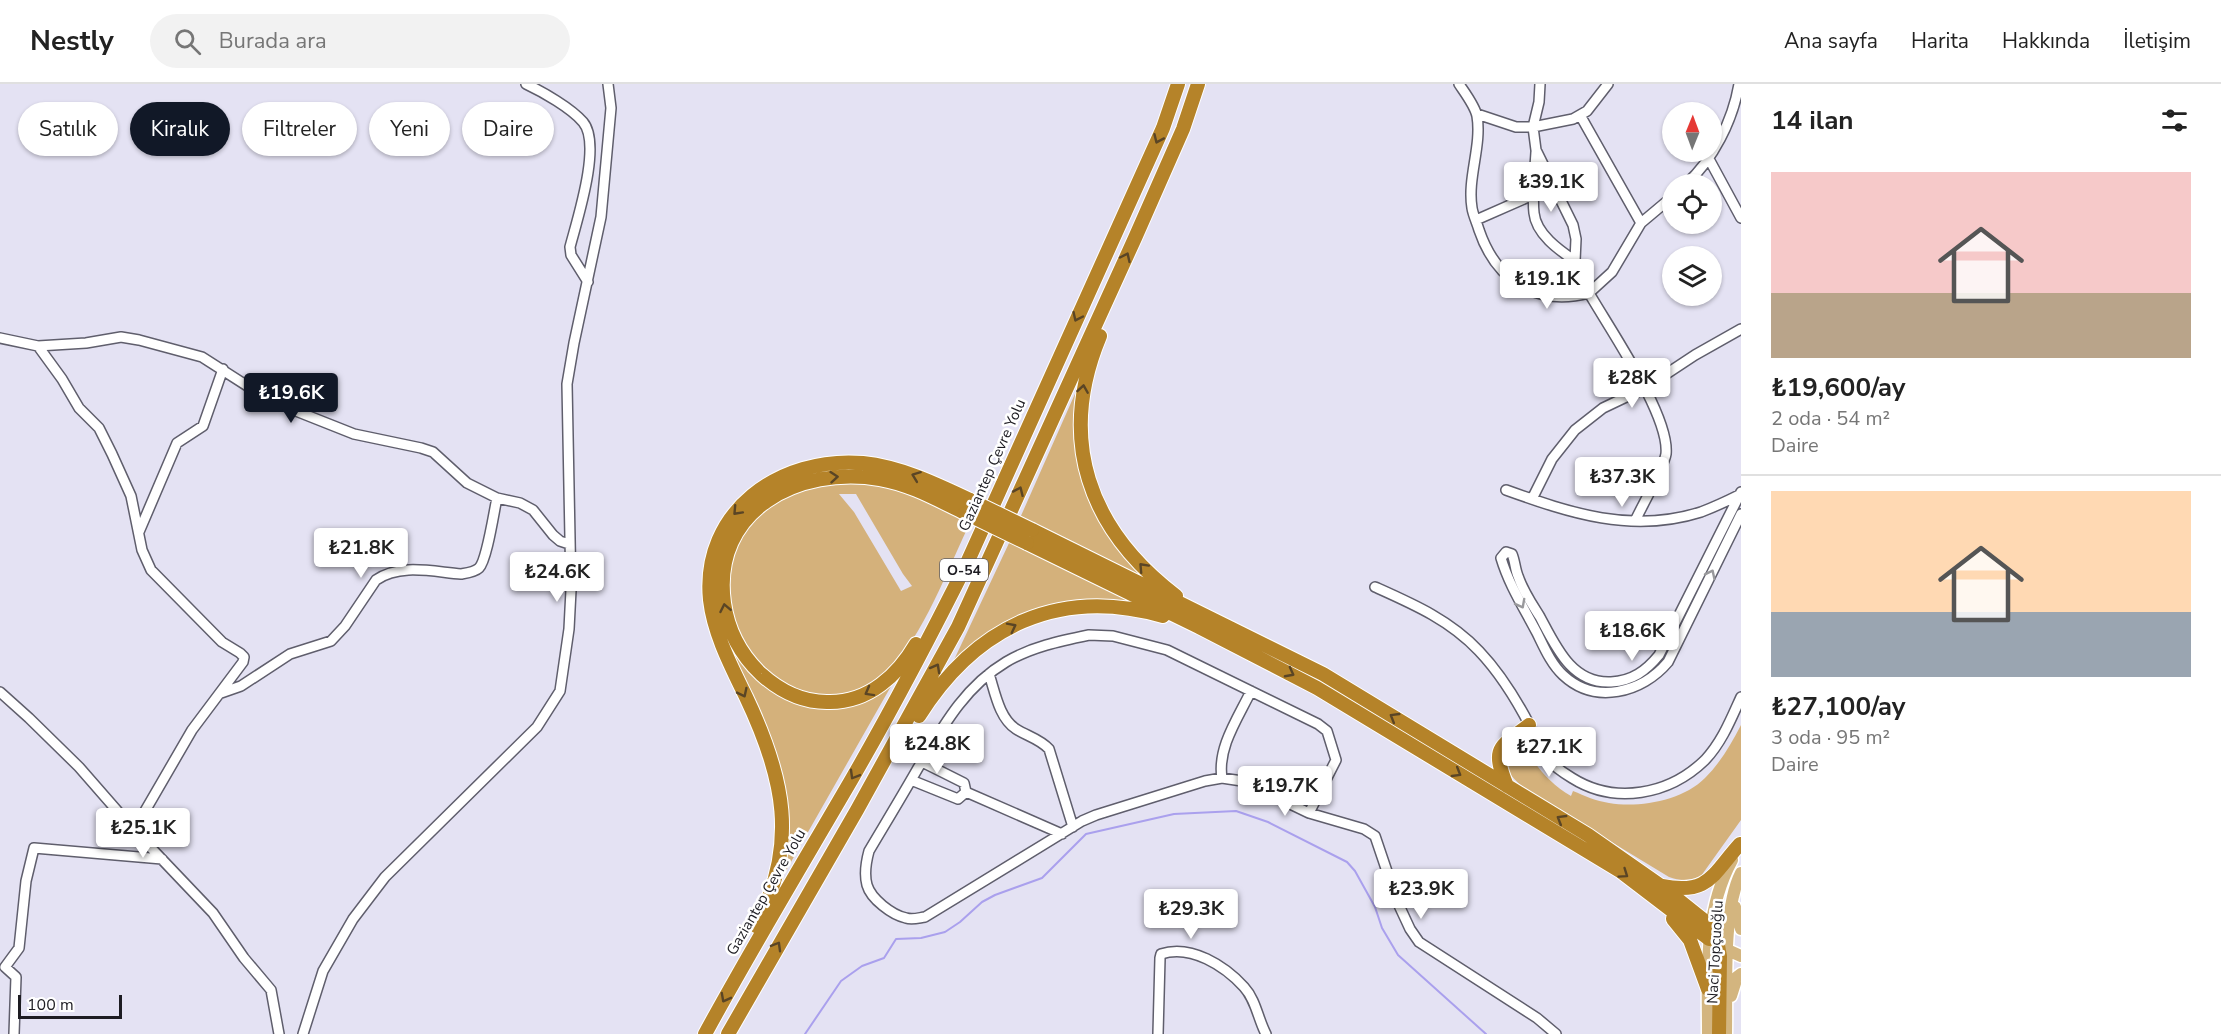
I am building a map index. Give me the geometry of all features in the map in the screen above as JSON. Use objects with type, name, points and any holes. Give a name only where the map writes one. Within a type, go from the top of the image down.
[{"type":"highway","name":"Gaziantep Çevre Yolu","points":[[705,1034],[866,753],[967,563],[1163,128],[1178,84]]},
{"type":"highway","name":"O-54","points":[[728,1034],[886,759],[958,627],[1183,129],[1198,84]]},
{"type":"highway","points":[[1115,280],[1107,319],[1086,374],[1080,428],[1083,458],[1089,480],[1108,523],[1121,542],[1148,573],[1175,595],[1346,687],[1588,835],[1719,940],[1719,1034]]},
{"type":"highway","points":[[738,973],[745,945],[757,924],[772,888],[781,853],[782,823],[779,786],[767,742],[727,657],[713,616],[709,588],[715,549],[723,529],[741,506],[768,484],[786,476],[826,465],[864,464],[900,470],[967,506],[1028,543],[1238,646],[1342,702],[1620,871],[1660,892],[1690,940],[1708,989]]},
{"type":"highway","points":[[967,563],[900,668],[871,691],[856,699],[821,702],[792,696],[765,677],[741,651],[733,636],[725,610],[724,571],[729,546],[752,512],[779,492],[796,485],[828,477],[856,476],[883,479],[1032,530],[1204,616],[1244,633]]},
{"type":"highway","points":[[886,759],[910,731],[935,691],[963,660],[995,635],[1046,613],[1078,607],[1126,608],[1167,617],[1238,646]]},
{"type":"highway","points":[[1507,786],[1499,768],[1498,755],[1501,746],[1529,725]]},
{"type":"highway","points":[[1660,892],[1693,888],[1704,884],[1741,844]]},
{"type":"main road","name":"Naci Topçuoğlu","points":[[1726,1034],[1719,940],[1713,908],[1724,874],[1741,844]]},
{"type":"main road","name":"Naci Topçuoğlu","points":[[1708,1034],[1708,989],[1734,887],[1741,873]]},
{"type":"main road","points":[[1734,887],[1736,915],[1741,929]]},
{"type":"main road","points":[[1719,940],[1741,944]]},
{"type":"main road","points":[[1719,940],[1741,956]]},
{"type":"main road","points":[[1726,1014],[1732,990],[1737,977],[1741,974]]},
{"type":"street","points":[[526,84],[560,104],[583,122],[589,132],[591,144],[589,170],[570,248],[571,255],[588,282]]},
{"type":"street","points":[[303,1034],[323,971],[353,919],[385,877],[537,727],[560,691],[566,663],[569,629],[567,384],[601,217],[611,108],[608,84]]},
{"type":"street","points":[[1460,84],[1477,114],[1472,208],[1484,243],[1501,271],[1524,289],[1564,297],[1589,292],[1612,272],[1641,223],[1662,205]]},
{"type":"street","points":[[1540,84],[1539,102],[1533,127],[1536,150],[1533,214],[1544,235],[1555,248],[1575,261]]},
{"type":"street","points":[[1477,114],[1516,127],[1533,127],[1573,119],[1587,111],[1608,84]]},
{"type":"street","points":[[1722,133],[1739,84]]},
{"type":"street","points":[[1580,115],[1641,223]]},
{"type":"street","points":[[1536,150],[1573,225],[1575,261],[1589,292],[1645,388],[1662,423],[1666,455],[1635,521]]},
{"type":"street","points":[[1695,174],[1706,162]]},
{"type":"street","points":[[1711,162],[1741,218]]},
{"type":"street","points":[[1476,219],[1535,194]]},
{"type":"street","points":[[1532,499],[1552,459],[1575,430],[1603,408],[1645,388],[1741,328]]},
{"type":"street","points":[[0,338],[38,346],[68,345],[121,338],[139,340],[202,357],[263,396],[323,422],[354,434],[433,452],[455,475],[467,483],[497,498],[520,502],[533,510],[553,535],[569,544]]},
{"type":"street","points":[[38,346],[80,408],[99,428],[131,496],[145,561],[151,570],[222,642],[244,657],[243,662],[221,693],[192,730],[134,830]]},
{"type":"street","points":[[140,532],[177,443],[203,426],[223,369]]},
{"type":"street","points":[[1506,490],[1584,516],[1623,521],[1664,520],[1700,512],[1740,494]]},
{"type":"street","points":[[1740,494],[1659,656],[1646,669],[1626,680],[1597,681],[1570,666],[1556,647],[1521,584],[1512,554],[1506,552],[1501,558],[1509,580],[1559,671],[1576,685],[1590,691],[1620,692],[1650,679],[1668,662],[1741,514]]},
{"type":"street","points":[[221,693],[241,687],[290,654],[331,641],[345,626],[376,580],[382,576],[403,570],[461,574],[470,573],[479,568],[485,558],[497,498]]},
{"type":"street","points":[[1375,587],[1432,614],[1466,638],[1500,675],[1544,754],[1565,774],[1592,788],[1614,793],[1636,794],[1668,786],[1694,770],[1717,746],[1741,697]]},
{"type":"street","points":[[1309,813],[1336,760],[1327,731],[1318,724],[1167,650],[1113,636],[1089,635],[1060,641],[1017,656],[989,674],[966,694],[869,851],[865,876],[867,887],[874,897],[903,918],[925,917],[1073,827],[1109,810],[1205,781],[1222,778],[1242,781],[1309,813],[1364,829],[1375,836],[1396,901],[1419,942],[1537,1018],[1556,1034]]},
{"type":"street","points":[[989,674],[1002,712],[1009,723],[1042,742],[1051,753],[1073,827]]},
{"type":"street","points":[[1222,778],[1223,750],[1251,691]]},
{"type":"street","points":[[0,693],[79,767],[134,830],[213,913],[244,958],[271,990],[279,1034]]},
{"type":"street","points":[[922,762],[964,783],[966,792]]},
{"type":"street","points":[[911,780],[958,799],[966,792]]},
{"type":"street","points":[[966,792],[1062,834]]},
{"type":"street","points":[[14,1034],[16,977],[5,967],[19,948],[26,881],[34,848],[162,859]]},
{"type":"street","points":[[1158,1034],[1160,958],[1161,954],[1169,951],[1197,955],[1216,964],[1244,987],[1266,1034]]},
{"type":"shaded area","points":[[1078,387],[1074,418],[1082,474],[1153,583],[1020,518]]},
{"type":"shaded area","points":[[832,483],[877,483],[925,499],[971,521],[924,621],[900,657],[887,671],[846,694],[806,693],[771,675],[744,643],[730,603],[732,561],[753,522],[797,491]],"holes":[[[839,494],[856,494],[903,574],[912,586],[901,591],[854,512]]]},
{"type":"shaded area","points":[[1010,541],[1147,605],[1094,602],[983,638],[953,662]]},
{"type":"shaded area","points":[[722,631],[731,649],[734,645],[812,706],[894,681],[779,883],[787,820]]},
{"type":"shaded area","points":[[1741,725],[1741,820],[1701,876],[1689,880],[1669,877],[1529,792],[1513,778],[1506,763],[1505,748],[1521,739],[1530,756],[1542,771],[1555,785],[1571,796],[1573,791],[1595,800],[1621,804],[1660,801],[1685,792],[1705,778],[1721,759]]},
{"type":"waterway","points":[[805,1034],[841,981],[862,966],[884,958],[896,939],[921,938],[945,932],[982,902],[1042,878],[1086,834],[1174,814],[1236,811],[1268,822],[1347,862],[1355,871],[1375,907],[1382,928],[1398,955],[1486,1034]]}]
